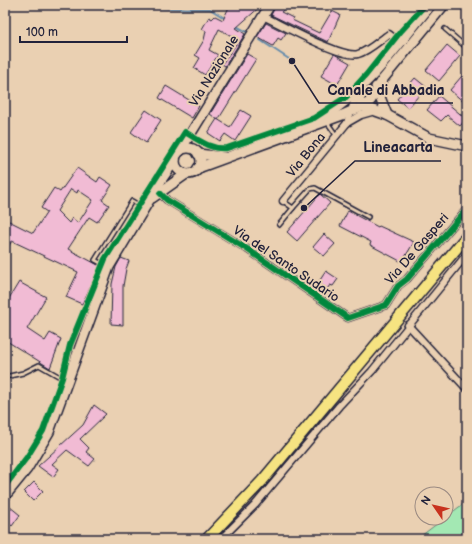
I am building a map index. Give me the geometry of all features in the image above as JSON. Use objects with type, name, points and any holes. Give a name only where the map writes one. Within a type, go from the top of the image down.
[{"type":"main road","name":"Via Nazionale","points":[[180,151],[270,5]]},
{"type":"main road","points":[[308,126],[336,110],[357,92],[431,5]]},
{"type":"main road","points":[[146,205],[186,174],[193,173],[198,168],[351,111],[371,100],[392,68],[444,5]]},
{"type":"main road","points":[[369,78],[378,88],[387,115]]},
{"type":"main road","points":[[357,92],[362,106],[387,115],[429,138],[467,146]]},
{"type":"main road","points":[[193,131],[191,141],[200,161],[198,168]]},
{"type":"main road","points":[[5,496],[26,469],[43,443],[57,413],[109,267],[180,151],[187,148],[196,152],[225,157]]},
{"type":"main road","points":[[175,160],[177,167],[186,174]]},
{"type":"main road","points":[[207,539],[262,481],[467,236]]},
{"type":"street","points":[[263,16],[310,40],[353,55],[363,52],[389,34],[399,42]]},
{"type":"street","points":[[347,122],[357,92]]},
{"type":"street","points":[[347,122],[361,115],[375,111]]},
{"type":"street","name":"Via Bona","points":[[283,201],[347,122]]},
{"type":"street","name":"Via del Santo Sudario","points":[[160,193],[167,200],[247,249],[348,318],[386,305]]},
{"type":"street","name":"Via De Gasperi","points":[[386,305],[398,286],[407,279],[467,209]]},
{"type":"street","points":[[221,539],[255,505],[339,406],[372,371],[467,254]]},
{"type":"street","points":[[408,325],[467,389]]},
{"type":"lane","points":[[446,28],[467,48]]},
{"type":"lane","points":[[326,120],[336,135]]},
{"type":"lane","points":[[279,225],[310,189],[314,188],[368,217]]},
{"type":"lane","points":[[109,267],[95,260],[132,201],[146,205]]},
{"type":"lane","points":[[283,201],[293,208]]},
{"type":"lane","points":[[5,377],[23,373],[40,365],[68,381]]},
{"type":"green space","points":[[467,501],[467,534],[455,539],[417,539],[434,526],[454,526],[454,511]]},
{"type":"building","points":[[230,5],[262,5],[236,28],[245,34],[225,66],[222,64],[239,40],[219,29],[209,50],[218,55],[205,75],[194,68],[200,58],[195,55],[204,40],[206,31],[202,29],[209,17],[212,19],[215,16],[223,20]]},
{"type":"building","points":[[276,5],[289,5],[281,12],[293,18],[292,20],[319,33],[332,11],[340,15],[328,42],[271,15]]},
{"type":"building","points":[[266,23],[286,33],[281,40],[278,38],[273,46],[257,37]]},
{"type":"building","points":[[447,45],[460,56],[439,81],[426,70]]},
{"type":"building","points":[[247,54],[256,59],[218,120],[210,114]]},
{"type":"building","points":[[334,54],[350,63],[337,85],[321,76]]},
{"type":"building","points":[[467,70],[467,105],[450,90]]},
{"type":"building","points":[[415,78],[426,87],[408,108],[397,99]]},
{"type":"building","points":[[166,86],[199,106],[192,118],[159,98]]},
{"type":"building","points":[[439,96],[466,119],[460,126],[447,115],[441,121],[427,110]]},
{"type":"building","points":[[146,110],[161,120],[146,143],[131,132]]},
{"type":"building","points":[[241,110],[251,116],[235,141],[225,134],[220,141],[208,133],[217,119],[230,127]]},
{"type":"building","points":[[77,168],[97,182],[100,177],[112,185],[102,200],[109,205],[97,222],[89,217],[68,249],[100,266],[82,304],[66,297],[78,272],[12,241],[5,251],[5,219],[33,233],[47,212],[41,208],[54,188],[60,192]],"holes":[[[71,189],[77,193],[78,190],[93,200],[78,223],[72,218],[69,223],[57,211]]]},
{"type":"building","points":[[320,194],[330,203],[297,241],[287,232]]},
{"type":"building","points":[[348,211],[378,227],[379,226],[414,242],[402,262],[370,245],[371,242],[340,226]]},
{"type":"building","points":[[324,234],[335,244],[324,256],[313,247]]},
{"type":"building","points":[[121,258],[129,261],[123,286],[123,325],[111,324],[112,284],[116,267]]},
{"type":"building","points":[[326,271],[338,279],[333,286],[330,285],[327,289],[318,283]]},
{"type":"building","points":[[19,282],[46,297],[27,329],[45,341],[50,333],[61,339],[50,368],[5,340],[5,305]]},
{"type":"building","points":[[94,405],[106,414],[80,439],[89,448],[86,452],[95,459],[89,466],[67,450],[52,464],[59,469],[53,477],[38,466],[83,425]]},
{"type":"building","points":[[34,482],[43,491],[33,501],[24,492]]},
{"type":"building","points":[[9,506],[20,515],[12,526],[5,520],[5,511]]},
{"type":"waterway","points":[[132,6],[210,9],[226,19]]},
{"type":"waterway","points":[[236,26],[247,32]]},
{"type":"waterway","points":[[260,40],[292,61]]},
{"type":"cycle path","points":[[5,486],[27,457],[43,431],[62,378],[70,345],[105,259],[185,132],[210,146],[227,148],[314,118],[346,97],[366,75],[401,31],[425,5]]},
{"type":"cycle path","points":[[160,193],[167,200],[247,249],[348,318],[386,305],[398,286],[407,279],[467,209]]},
{"type":"place","name":"Canale di Abbadia","points":[[292,61]]},
{"type":"place","name":"Lineacarta","points":[[304,208]]}]
